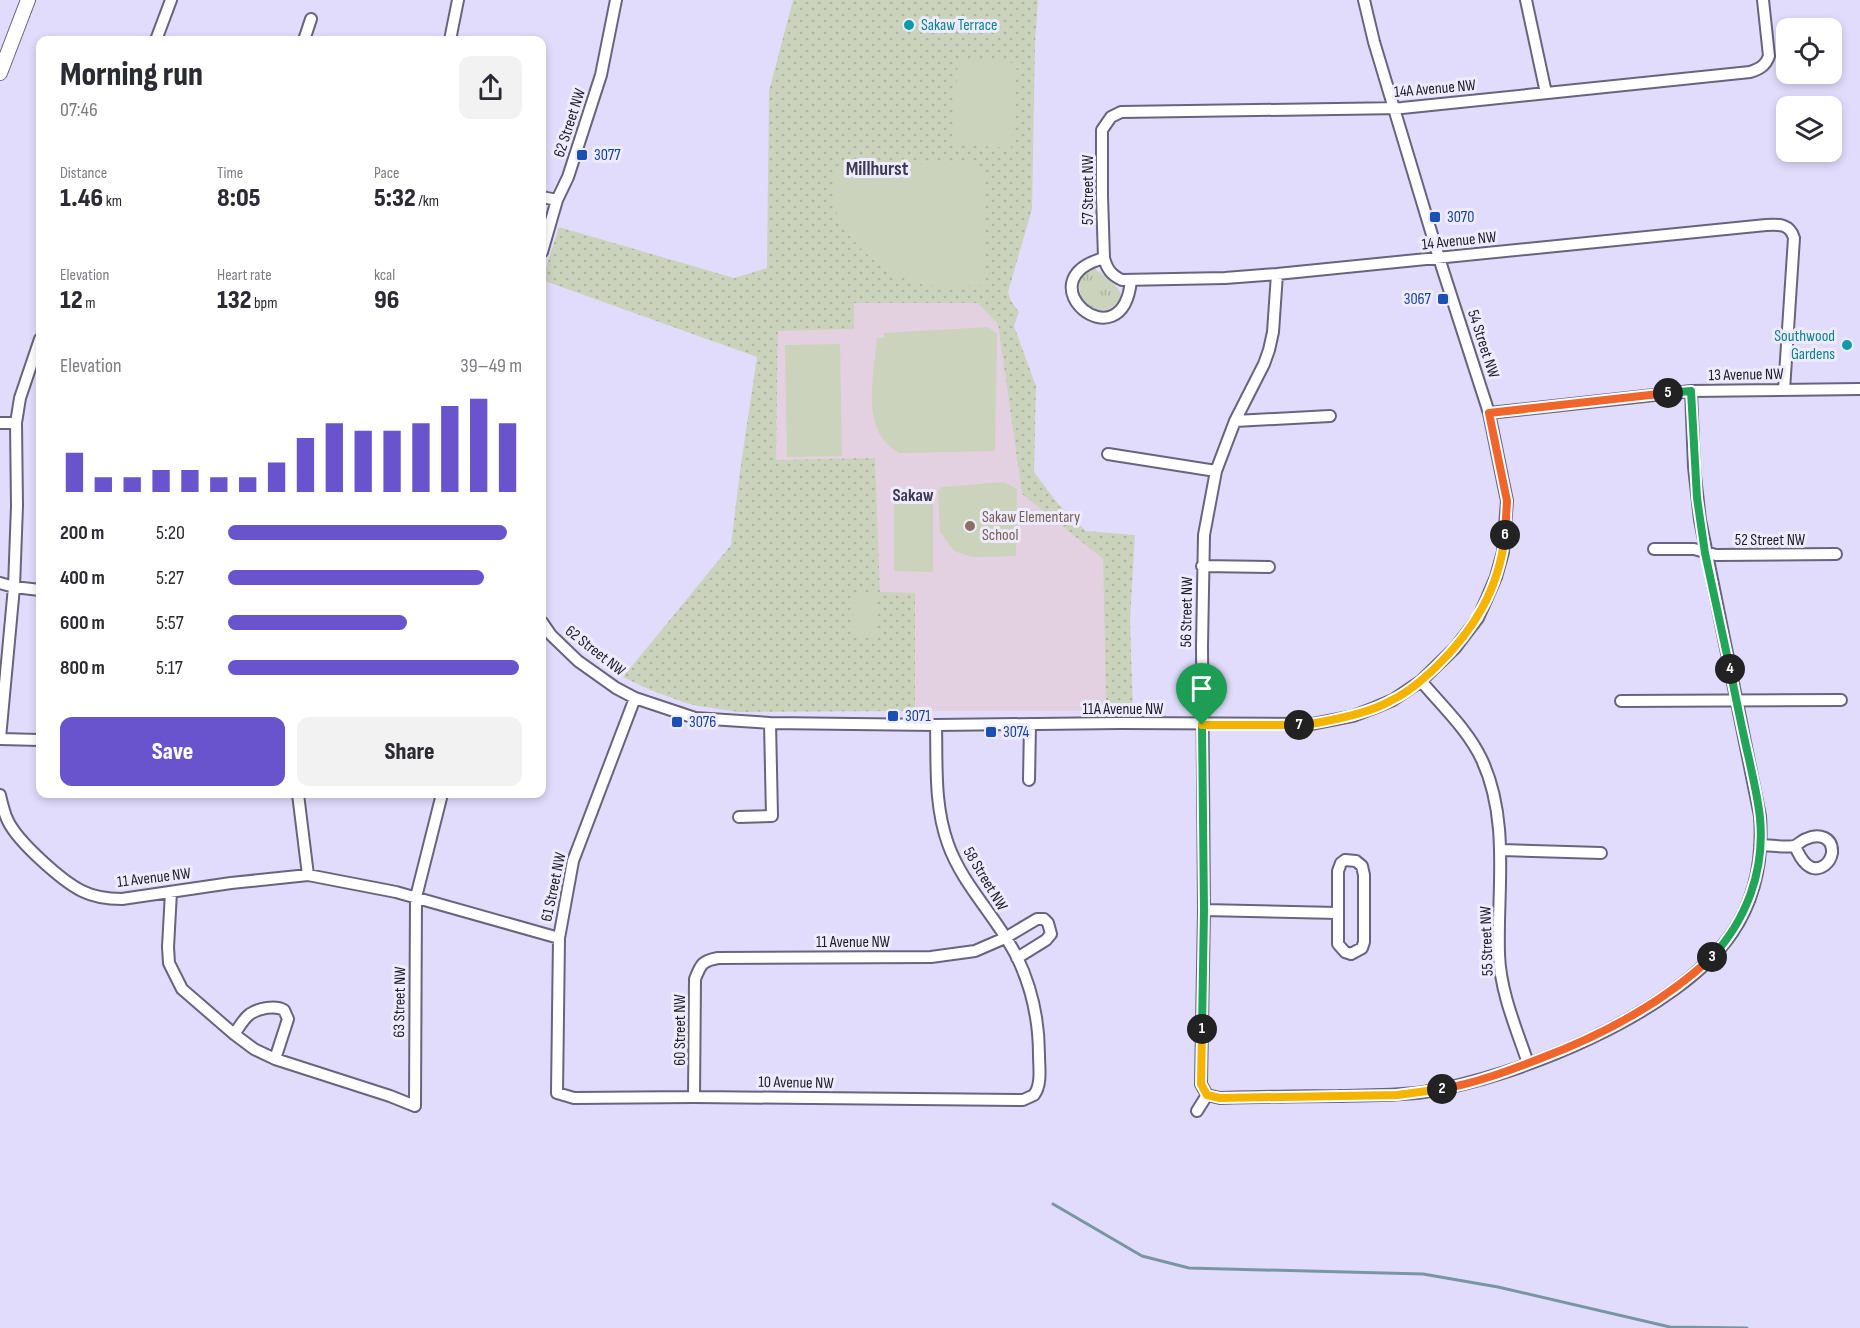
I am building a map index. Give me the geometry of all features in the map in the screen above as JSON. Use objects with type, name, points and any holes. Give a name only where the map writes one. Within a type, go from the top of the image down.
[{"type":"main road","points":[[0,73],[28,0]]},
{"type":"street","points":[[158,36],[171,0]]},
{"type":"street","points":[[451,36],[459,0]]},
{"type":"street","name":"62 Street NW","points":[[546,238],[601,75],[616,0]]},
{"type":"street","name":"54 Street NW","points":[[1364,0],[1393,108],[1489,413],[1507,501],[1503,552],[1496,577],[1478,618],[1455,648],[1421,681]]},
{"type":"street","points":[[1526,0],[1546,93]]},
{"type":"street","name":"14A Avenue NW","points":[[1106,122],[1121,112],[1393,108],[1750,72],[1761,68],[1769,56],[1763,0]]},
{"type":"street","points":[[305,36],[311,19]]},
{"type":"street","name":"57 Street NW","points":[[1104,258],[1102,130],[1106,122]]},
{"type":"street","points":[[546,198],[557,201]]},
{"type":"street","name":"14 Avenue NW","points":[[1127,280],[1225,278],[1277,274],[1775,224],[1788,227],[1792,232],[1794,245],[1784,390]]},
{"type":"street","points":[[1104,258],[1109,270],[1127,280],[1129,298],[1120,311],[1106,317],[1096,317],[1082,309],[1075,299],[1072,290],[1073,281],[1076,273],[1082,267],[1104,258]]},
{"type":"street","name":"56 Street NW","points":[[1207,1095],[1201,1084],[1204,910],[1202,725],[1204,535],[1216,471],[1235,421],[1269,350],[1273,332],[1277,274]]},
{"type":"street","points":[[36,351],[20,398],[16,423],[17,506],[14,587],[0,739],[36,740]]},
{"type":"street","name":"13 Avenue NW","points":[[1489,413],[1691,391],[1860,389]]},
{"type":"street","points":[[1197,1111],[1207,1095],[1220,1098],[1414,1093],[1470,1083],[1576,1045],[1625,1021],[1699,970],[1723,945],[1742,916],[1757,877],[1760,816],[1705,553],[1695,477],[1691,391]]},
{"type":"street","points":[[1235,421],[1330,416]]},
{"type":"street","points":[[0,423],[16,423]]},
{"type":"street","points":[[1108,454],[1216,471]]},
{"type":"street","name":"52 Street NW","points":[[1654,549],[1694,549],[1716,555],[1836,554]]},
{"type":"street","name":"56 Street NW","points":[[1203,566],[1269,567]]},
{"type":"street","points":[[0,583],[36,590]]},
{"type":"street","name":"62 Street NW","points":[[546,628],[578,661],[635,698]]},
{"type":"street","name":"11A Avenue NW","points":[[635,698],[695,718],[770,723],[1312,724],[1353,716],[1374,708],[1393,700],[1421,681]]},
{"type":"street","name":"55 Street NW","points":[[1421,681],[1471,740],[1491,784],[1501,850],[1500,971],[1528,1063]]},
{"type":"street","name":"61 Street NW","points":[[557,1093],[559,938],[573,861],[635,698]]},
{"type":"street","points":[[1621,701],[1841,700]]},
{"type":"street","points":[[739,817],[772,816],[770,723]]},
{"type":"street","points":[[1029,780],[1030,724]]},
{"type":"street","name":"58 Street NW","points":[[936,725],[937,799],[946,840],[957,866],[1017,958],[1032,997],[1039,1041],[1039,1083],[1034,1095]]},
{"type":"street","name":"11 Avenue NW","points":[[0,795],[9,823],[22,842],[57,873],[82,891],[107,899],[122,900],[231,883],[308,875],[416,897],[559,938]]},
{"type":"street","points":[[298,798],[308,875]]},
{"type":"street","points":[[416,897],[441,798]]},
{"type":"street","points":[[1760,845],[1795,846]]},
{"type":"street","points":[[1501,850],[1601,853]]},
{"type":"street","points":[[1345,860],[1356,861],[1362,866],[1364,875],[1364,942],[1362,948],[1357,952],[1351,954],[1345,952],[1338,944],[1337,913],[1338,871],[1345,860]]},
{"type":"street","points":[[171,892],[168,947],[170,963],[182,988],[234,1034],[254,1049],[275,1059],[288,1019],[284,1010],[272,1007],[253,1012],[234,1034]]},
{"type":"street","name":"63 Street NW","points":[[275,1059],[415,1106],[416,897]]},
{"type":"street","points":[[1204,910],[1337,913]]},
{"type":"street","points":[[1005,938],[1037,920],[1044,919],[1048,922],[1051,934],[1046,940],[1017,958]]},
{"type":"street","name":"11 Avenue NW","points":[[701,965],[707,960],[717,958],[931,957],[975,951],[1005,938]]},
{"type":"street","name":"60 Street NW","points":[[694,1097],[695,979],[701,965]]},
{"type":"street","name":"10 Avenue NW","points":[[557,1093],[573,1098],[1023,1100],[1034,1095]]},
{"type":"shaded area","name":"Sakaw Elementary School","points":[[854,303],[979,303],[998,324],[1022,494],[1103,559],[1106,711],[915,711],[915,594],[880,592],[875,459],[776,460],[778,330],[854,329]]},
{"type":"green space","points":[[793,0],[1038,0],[1032,209],[1008,292],[1019,312],[1014,326],[1036,386],[1034,472],[1059,505],[1086,531],[1135,535],[1130,619],[1133,711],[1106,711],[1103,559],[1022,494],[998,324],[978,303],[854,303],[854,329],[778,331],[776,460],[875,458],[880,592],[915,593],[915,711],[739,712],[683,702],[623,677],[731,545],[757,357],[546,281],[546,268],[559,227],[734,278],[767,268],[769,91]]},
{"type":"green space","points":[[958,59],[1017,63],[1011,148],[952,144]]},
{"type":"green space","points":[[976,163],[985,172],[986,286],[928,285],[895,274],[881,266],[858,245],[840,221],[835,208],[836,166]]},
{"type":"green space","points":[[1095,269],[1121,294],[1116,304],[1105,310],[1096,310],[1089,306],[1080,293],[1079,285],[1082,278],[1087,272]]},
{"type":"green space","points":[[988,327],[997,334],[995,451],[900,453],[887,444],[874,418],[872,402],[877,338],[884,338],[884,333]]},
{"type":"green space","points":[[840,344],[842,456],[787,457],[785,345]]},
{"type":"green space","points":[[1004,482],[1017,489],[1016,556],[972,557],[954,551],[940,532],[938,490],[942,487]]},
{"type":"green space","points":[[894,489],[933,489],[933,572],[894,571]]},
{"type":"green space","points":[[877,594],[877,638],[854,638],[854,595]]},
{"type":"waterway","points":[[1053,1204],[1142,1256],[1189,1268],[1423,1274],[1498,1287],[1670,1327],[1747,1328]]},
{"type":"place","name":"Sakaw Terrace","points":[[909,25]]},
{"type":"place","name":"3077","points":[[582,155]]},
{"type":"place","name":"3070","points":[[1435,217]]},
{"type":"place","name":"3067","points":[[1443,299]]},
{"type":"place","name":"Southwood Gardens","points":[[1847,345]]},
{"type":"place","name":"Sakaw Elementary School","points":[[970,526]]},
{"type":"place","name":"3071","points":[[893,716]]},
{"type":"place","name":"3076","points":[[677,722]]},
{"type":"place","name":"3074","points":[[991,732]]},
{"type":"district","name":"Millhurst","points":[[877,169]]},
{"type":"district","name":"Sakaw","points":[[913,495]]},
{"type":"route","points":[[1691,391],[1694,467],[1700,520],[1758,804],[1761,830],[1759,863],[1748,904],[1723,945],[1699,970],[1648,1007],[1576,1045],[1490,1077],[1449,1088],[1397,1095],[1220,1098],[1207,1095],[1201,1084],[1204,910],[1202,725],[1312,724],[1353,716],[1393,700],[1421,681],[1455,648],[1478,618],[1496,577],[1503,552],[1507,501],[1489,413],[1691,391]]}]
